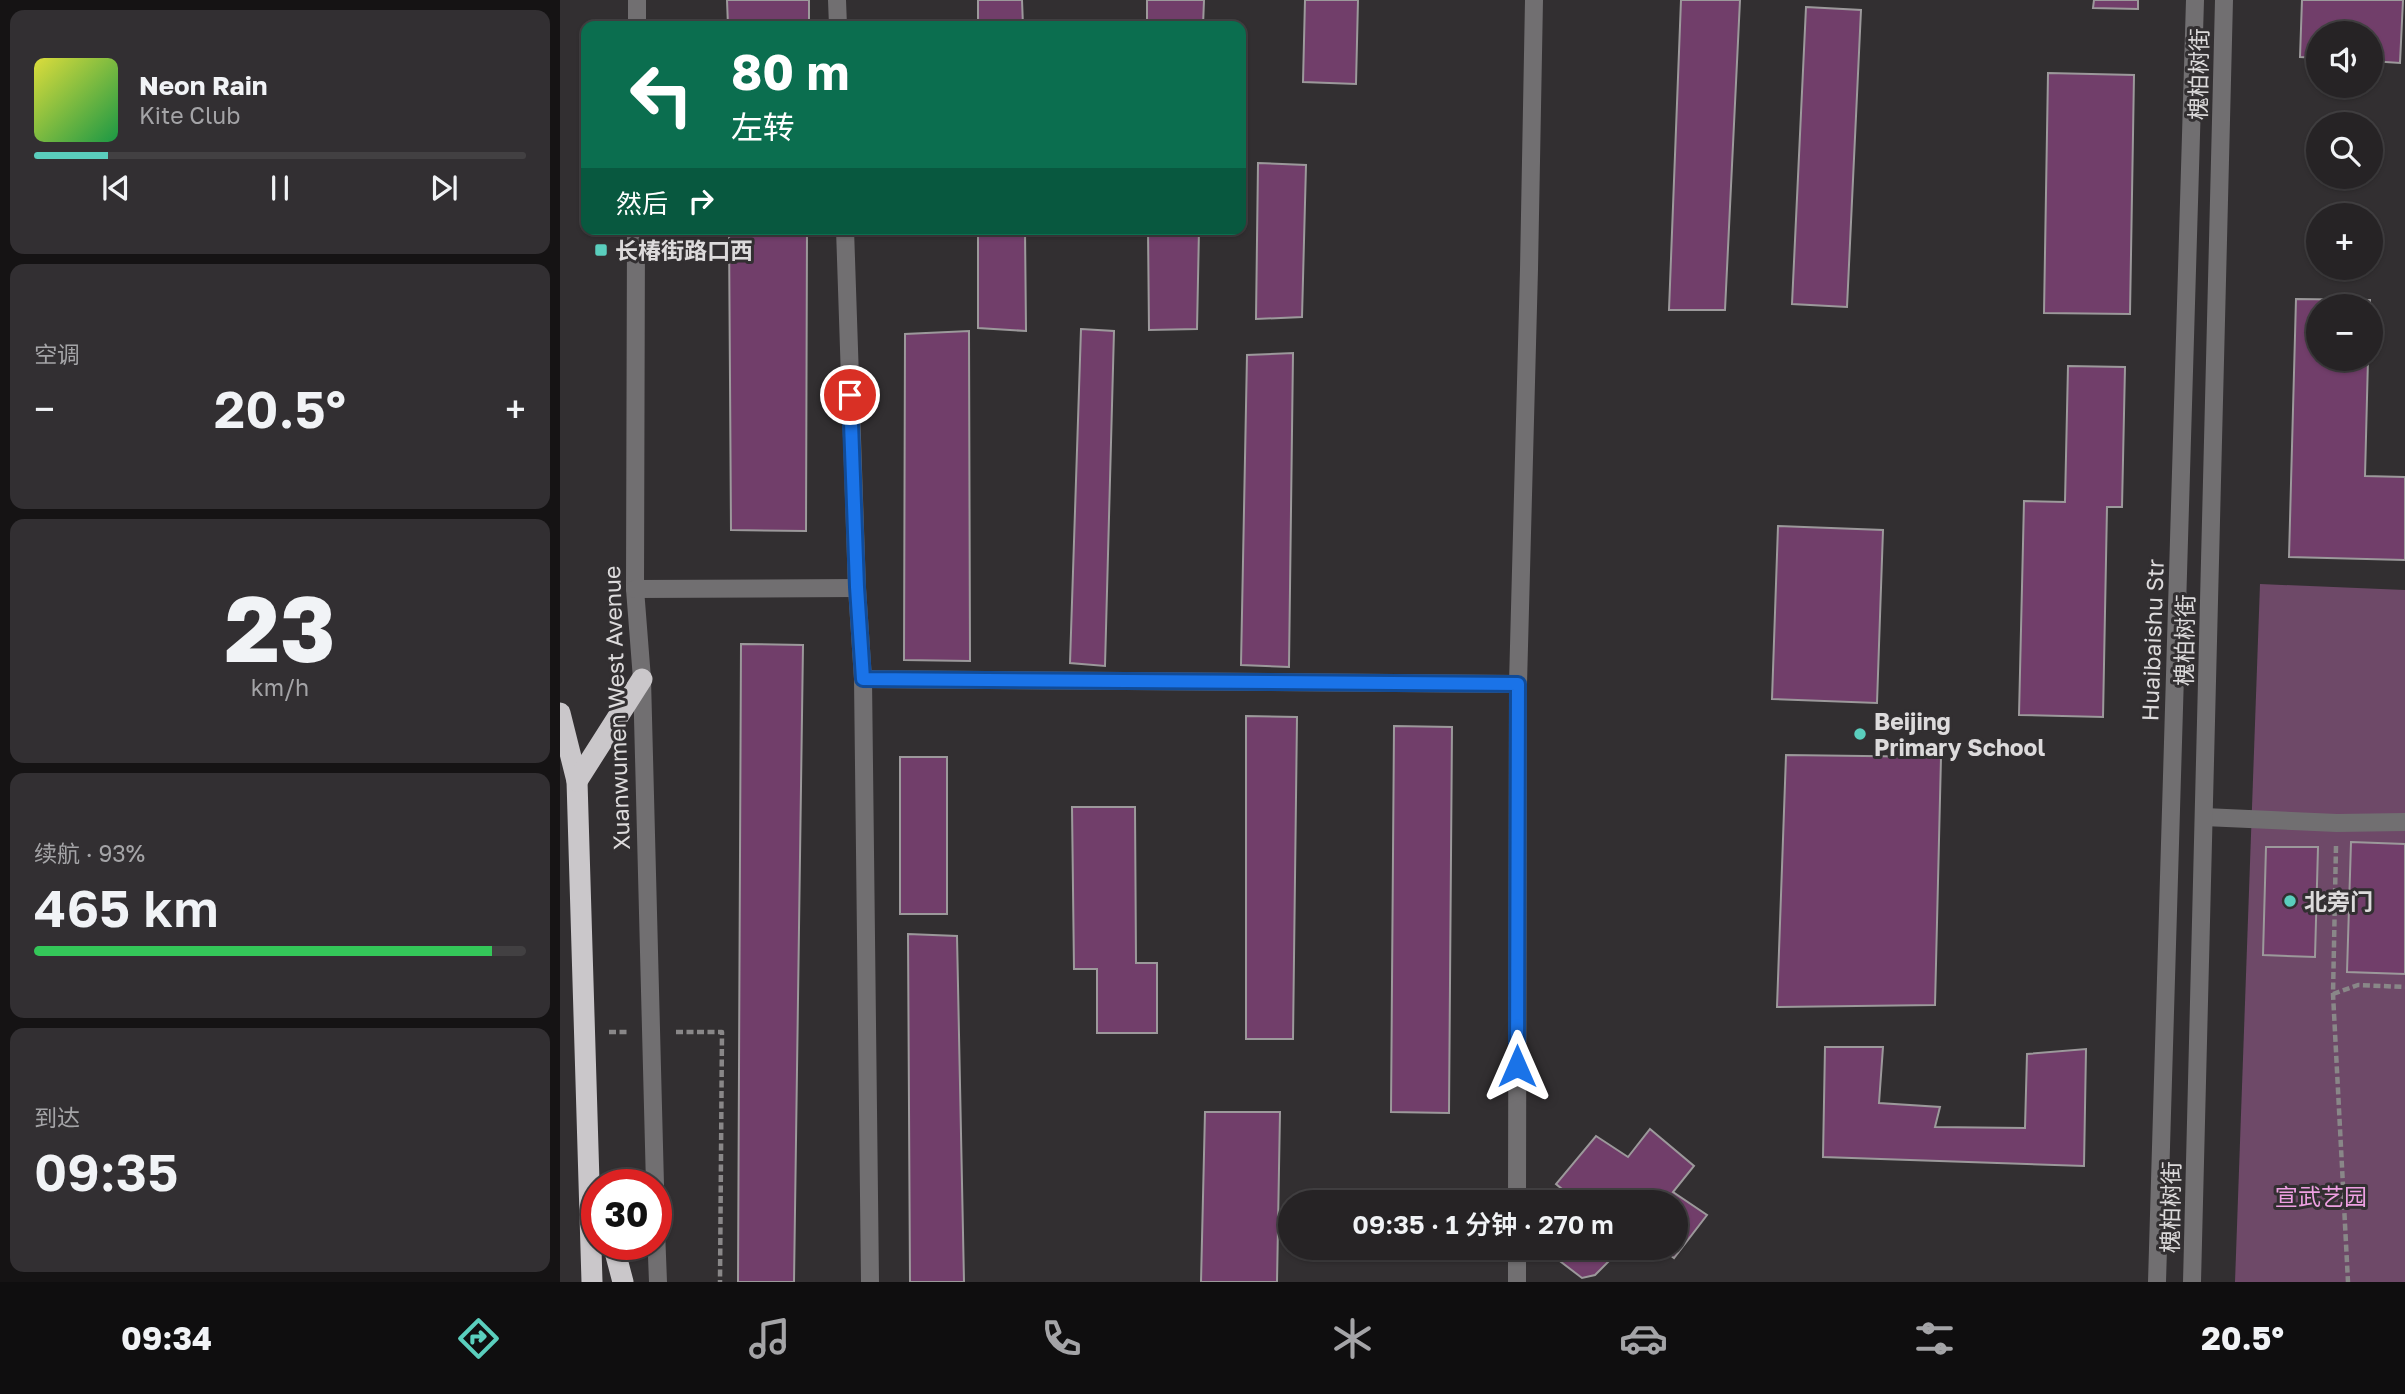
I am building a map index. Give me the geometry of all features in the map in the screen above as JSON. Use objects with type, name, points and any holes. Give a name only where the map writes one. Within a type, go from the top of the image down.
[{"type":"highway","points":[[576,781],[642,679]]},
{"type":"highway","points":[[560,713],[576,781],[592,1282]]},
{"type":"highway","points":[[587,1151],[592,1169]]},
{"type":"highway","points":[[617,1260],[623,1282]]},
{"type":"street","points":[[637,0],[637,21]]},
{"type":"street","points":[[837,0],[838,21]]},
{"type":"street","points":[[1517,1190],[1518,684],[1530,269],[1534,0]]},
{"type":"street","name":"Huaibaishu Str","points":[[2157,1282],[2195,0]]},
{"type":"street","name":"槐柏树街","points":[[2192,1282],[2224,0]]},
{"type":"street","name":"Xuanwumen West Avenue","points":[[636,235],[635,589],[642,679],[655,1169]]},
{"type":"street","points":[[845,235],[857,587],[863,679],[870,1282]]},
{"type":"street","points":[[635,589],[857,587]]},
{"type":"street","points":[[863,679],[1518,684]]},
{"type":"street","points":[[2204,817],[2337,823],[2405,822]]},
{"type":"street","points":[[657,1260],[658,1282]]},
{"type":"street","points":[[1517,1260],[1517,1282]]},
{"type":"path","points":[[2337,823],[2333,994],[2348,1282]]},
{"type":"path","points":[[2333,994],[2358,985],[2405,987]]},
{"type":"path","points":[[605,1032],[722,1032],[720,1282]]},
{"type":"green space","name":"宣武艺园","points":[[2260,584],[2405,590],[2405,1282],[2235,1282]]},
{"type":"building","points":[[727,0],[809,0],[809,21],[728,21]]},
{"type":"building","points":[[978,0],[1022,0],[1023,21],[978,21]]},
{"type":"building","points":[[1147,0],[1204,0],[1203,21],[1147,21]]},
{"type":"building","points":[[1305,0],[1358,0],[1356,84],[1303,82]]},
{"type":"building","points":[[1681,0],[1740,0],[1725,310],[1669,310]]},
{"type":"building","points":[[2094,0],[2138,0],[2138,9],[2093,8]]},
{"type":"building","points":[[2302,0],[2403,0],[2400,63],[2383,62],[2383,21],[2306,21],[2306,57],[2300,57]]},
{"type":"building","points":[[1806,7],[1861,10],[1847,307],[1792,304]]},
{"type":"building","points":[[2048,73],[2134,75],[2130,314],[2044,313]]},
{"type":"building","points":[[1258,163],[1306,165],[1302,317],[1256,319]]},
{"type":"building","points":[[729,235],[807,235],[806,531],[731,530]]},
{"type":"building","points":[[978,235],[1025,235],[1026,331],[978,328]]},
{"type":"building","points":[[1148,235],[1199,235],[1197,329],[1149,330]]},
{"type":"building","points":[[2296,299],[2306,299],[2306,371],[2368,371],[2365,476],[2405,477],[2405,560],[2289,557]]},
{"type":"building","points":[[1081,329],[1114,331],[1105,666],[1070,663]]},
{"type":"building","points":[[969,331],[970,661],[904,660],[905,334]]},
{"type":"building","points":[[1293,353],[1289,667],[1241,665],[1247,355]]},
{"type":"building","points":[[2068,366],[2125,367],[2122,507],[2107,507],[2103,717],[2019,715],[2024,501],[2065,502]]},
{"type":"building","points":[[1778,526],[1883,530],[1877,703],[1772,699]]},
{"type":"building","points":[[741,644],[803,645],[794,1282],[738,1282]]},
{"type":"building","points":[[1246,716],[1297,717],[1293,1039],[1246,1039]]},
{"type":"building","points":[[1394,726],[1452,727],[1449,1113],[1391,1112]]},
{"type":"building","points":[[1786,755],[1941,757],[1935,1005],[1777,1007]]},
{"type":"building","points":[[900,757],[947,757],[947,914],[900,914]]},
{"type":"building","points":[[1072,807],[1135,807],[1136,963],[1157,963],[1157,1033],[1097,1033],[1097,969],[1074,969]]},
{"type":"building","points":[[2351,842],[2405,844],[2405,974],[2347,972]]},
{"type":"building","name":"北旁门","points":[[2266,847],[2318,847],[2315,957],[2263,955]]},
{"type":"building","points":[[908,934],[957,936],[964,1282],[910,1282]]},
{"type":"building","points":[[1825,1047],[1883,1047],[1879,1103],[1940,1107],[1935,1127],[2025,1128],[2027,1054],[2086,1049],[2084,1166],[1823,1157]]},
{"type":"building","points":[[1205,1112],[1280,1112],[1277,1282],[1201,1282]]},
{"type":"building","points":[[1650,1129],[1694,1166],[1675,1190],[1563,1190],[1556,1184],[1596,1136],[1628,1157]]},
{"type":"building","points":[[1688,1202],[1707,1215],[1688,1240]]},
{"type":"building","points":[[1559,1260],[1610,1260],[1595,1275],[1582,1278]]},
{"type":"place","name":"长椿街路口西","points":[[601,250]]},
{"type":"place","name":"Beijing Primary School","points":[[1860,734]]},
{"type":"place","name":"北旁门","points":[[2290,901]]},
{"type":"route","points":[[850,395],[863,679],[1518,684],[1517,1066]]}]
